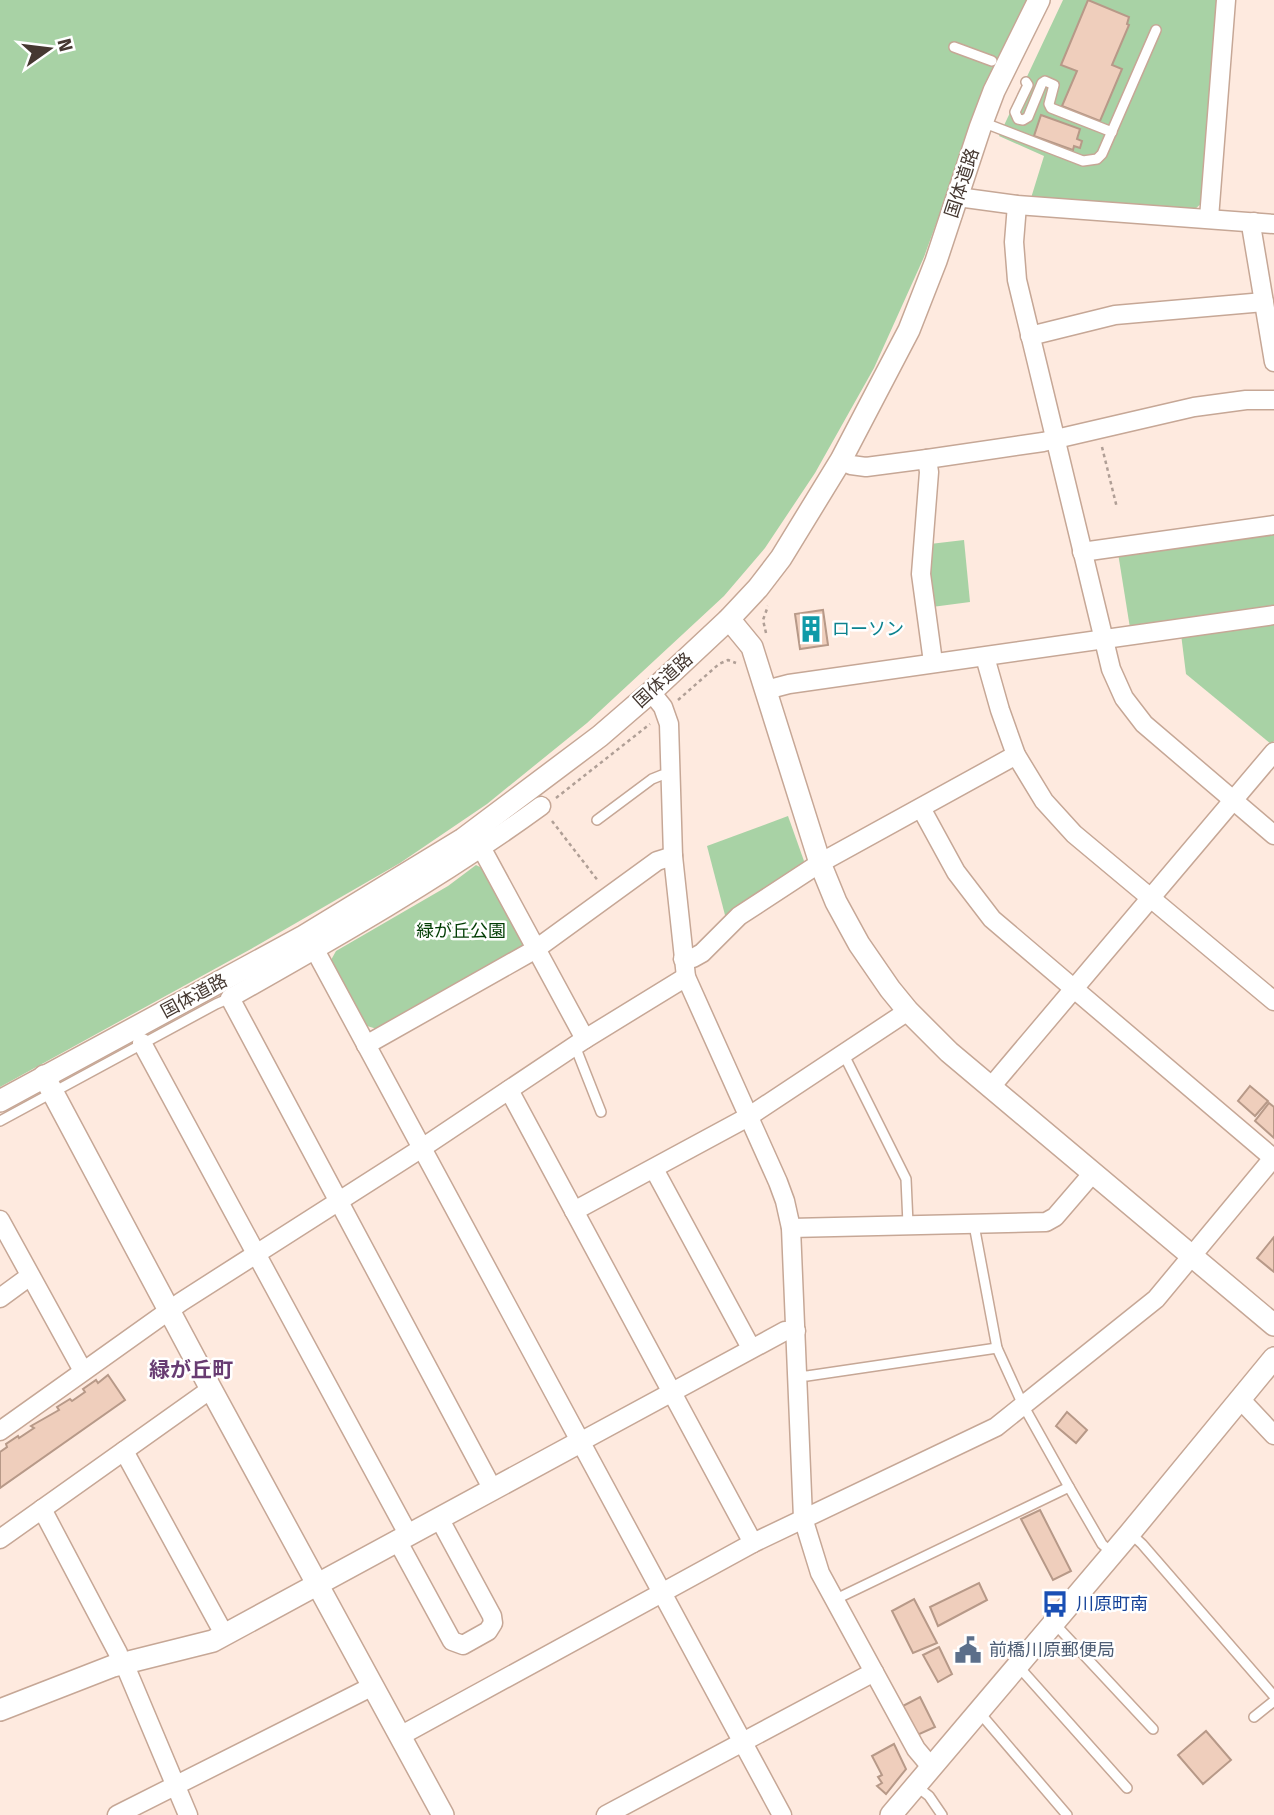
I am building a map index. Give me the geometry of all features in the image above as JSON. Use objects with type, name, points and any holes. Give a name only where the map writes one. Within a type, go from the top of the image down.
[{"type":"street","name":"国体道路","points":[[0,1101],[49,1084],[463,839],[549,775],[651,692],[758,589],[781,558],[841,460],[909,330],[958,197],[982,122],[1009,58],[1040,0]]},
{"type":"street","points":[[1209,218],[1226,0]]},
{"type":"street","points":[[958,197],[1017,205],[1274,224]]},
{"type":"street","points":[[1017,205],[1015,267],[1111,669],[1124,698],[1144,724],[1274,835]]},
{"type":"street","points":[[1254,222],[1252,231],[1274,362]]},
{"type":"street","points":[[1030,335],[1115,315],[1264,302]]},
{"type":"street","points":[[841,460],[851,465],[866,467],[927,459],[1056,440],[1219,403],[1274,400]]},
{"type":"street","points":[[927,459],[929,472],[921,574],[933,662]]},
{"type":"street","points":[[1082,552],[1274,525]]},
{"type":"street","points":[[766,690],[789,684],[933,662],[985,657],[1274,615]]},
{"type":"street","points":[[729,619],[752,647],[820,863],[836,902],[859,944],[908,1011],[990,1088],[1274,1325]]},
{"type":"street","points":[[985,657],[1016,755],[1032,784],[1058,817],[1274,1001]]},
{"type":"street","points":[[651,692],[663,706],[668,724],[673,856],[686,977],[778,1182],[791,1228],[803,1518],[820,1573],[916,1749],[932,1768]]},
{"type":"street","points":[[990,1088],[1274,751]]},
{"type":"street","points":[[683,959],[702,953],[739,916],[820,863],[1016,755]]},
{"type":"street","points":[[492,1488],[230,998],[482,849],[542,807]]},
{"type":"street","points":[[400,1736],[803,1518],[996,1427],[1156,1299],[1273,1158],[992,919],[956,872],[921,808]]},
{"type":"street","points":[[482,849],[536,949],[580,1043]]},
{"type":"street","points":[[366,1045],[536,949],[657,861],[673,856]]},
{"type":"street","points":[[315,950],[782,1815]]},
{"type":"street","points":[[0,1431],[170,1310],[686,977]]},
{"type":"street","points":[[574,1211],[748,1117],[908,1011]]},
{"type":"street","points":[[142,1044],[257,1254],[403,1537],[452,1641],[463,1645],[488,1631],[494,1623],[439,1518]]},
{"type":"street","points":[[49,1084],[211,1389],[443,1815]]},
{"type":"street","points":[[509,1090],[753,1544]]},
{"type":"street","points":[[654,1169],[751,1348]]},
{"type":"street","points":[[791,1228],[974,1225],[1051,1220],[1092,1174]]},
{"type":"street","points":[[0,1220],[83,1371]]},
{"type":"street","points":[[0,1298],[30,1276]]},
{"type":"street","points":[[0,1699],[121,1658],[212,1633],[224,1634],[751,1348],[785,1331],[796,1331]]},
{"type":"street","points":[[891,1815],[1130,1534],[1274,1358]]},
{"type":"street","points":[[0,1539],[211,1389]]},
{"type":"street","points":[[1241,1400],[1274,1435]]},
{"type":"street","points":[[124,1451],[224,1634]]},
{"type":"street","points":[[42,1509],[121,1658],[188,1815]]},
{"type":"street","points":[[0,1710],[121,1658]]},
{"type":"street","points":[[606,1815],[874,1672]]},
{"type":"street","points":[[117,1815],[373,1686]]},
{"type":"lane","points":[[982,122],[1089,162],[1097,159],[1102,154],[1156,30]]},
{"type":"lane","points":[[954,47],[992,61]]},
{"type":"lane","points":[[1026,82],[1028,85],[1016,112],[1018,119],[1028,117],[1045,81],[1055,88],[1049,104],[1051,108],[1112,132]]},
{"type":"lane","points":[[597,820],[652,779],[670,775]]},
{"type":"lane","points":[[0,1121],[49,1084],[142,1044],[230,998]]},
{"type":"lane","points":[[580,1043],[601,1112]]},
{"type":"lane","points":[[844,1055],[906,1179],[908,1224]]},
{"type":"lane","points":[[974,1225],[997,1348],[1023,1405],[1069,1488],[1102,1544],[1112,1553]]},
{"type":"lane","points":[[798,1375],[807,1376],[997,1348]]},
{"type":"lane","points":[[834,1600],[1069,1488]]},
{"type":"lane","points":[[1130,1534],[1142,1544],[1274,1696]]},
{"type":"lane","points":[[1054,1622],[1153,1729]]},
{"type":"lane","points":[[1018,1666],[1127,1788]]},
{"type":"lane","points":[[1254,1717],[1274,1701]]},
{"type":"lane","points":[[979,1712],[1067,1815]]},
{"type":"lane","points":[[916,1786],[929,1796],[942,1815]]},
{"type":"path","points":[[1098,430],[1117,508]]},
{"type":"path","points":[[767,636],[762,627],[764,614],[773,600]]},
{"type":"path","points":[[676,702],[719,664],[732,660],[735,653]]},
{"type":"path","points":[[732,660],[741,669]]},
{"type":"path","points":[[609,896],[542,807],[652,722]]},
{"type":"green space","points":[[0,0],[1028,0],[982,97],[924,257],[874,368],[815,473],[765,548],[724,596],[587,723],[487,804],[400,863],[251,949],[0,1087]]},
{"type":"green space","points":[[1063,0],[1218,0],[1203,202],[1194,210],[1031,198],[1044,156],[999,136]]},
{"type":"green space","points":[[1274,532],[1274,608],[1130,628],[1118,553]]},
{"type":"green space","points":[[964,540],[970,602],[932,607],[929,585],[930,544]]},
{"type":"green space","points":[[1274,621],[1274,741],[1271,744],[1186,674],[1181,634]]},
{"type":"green space","points":[[788,816],[804,861],[802,865],[726,919],[707,846]]},
{"type":"green space","name":"緑が丘公園","points":[[476,865],[484,869],[523,942],[522,949],[377,1029],[367,1026],[331,960],[336,951],[448,886]]},
{"type":"building","points":[[1088,0],[1129,17],[1129,25],[1112,65],[1122,69],[1100,121],[1062,106],[1077,71],[1061,65]]},
{"type":"building","points":[[1041,115],[1080,129],[1077,139],[1082,141],[1080,148],[1074,146],[1073,150],[1034,136]]},
{"type":"building","name":"ローソン","points":[[823,610],[828,645],[800,649],[795,614]]},
{"type":"building","points":[[1250,1086],[1268,1101],[1255,1116],[1238,1101]]},
{"type":"building","points":[[1269,1103],[1274,1107],[1274,1138],[1255,1121]]},
{"type":"building","points":[[1274,1237],[1274,1272],[1257,1258]]},
{"type":"building","points":[[108,1375],[125,1400],[0,1488],[0,1452],[7,1447],[6,1444],[59,1410],[57,1407],[85,1392],[83,1389],[96,1380],[98,1383]]},
{"type":"building","points":[[1067,1412],[1087,1430],[1076,1443],[1056,1426]]},
{"type":"building","points":[[1040,1510],[1071,1571],[1053,1580],[1021,1519]]},
{"type":"building","points":[[979,1583],[987,1600],[938,1626],[930,1607]]},
{"type":"building","points":[[914,1599],[937,1643],[913,1653],[892,1611]]},
{"type":"building","points":[[939,1647],[952,1674],[938,1682],[923,1655]]},
{"type":"building","points":[[920,1697],[935,1727],[915,1736],[899,1708]]},
{"type":"building","points":[[1206,1731],[1231,1760],[1203,1784],[1178,1755]]},
{"type":"building","points":[[894,1744],[906,1769],[886,1794],[877,1786],[882,1783],[878,1777],[882,1775],[872,1756]]},
{"type":"place","name":"ローソン","points":[[811,629]]},
{"type":"place","name":"川原町南","points":[[1055,1604]]},
{"type":"place","name":"前橋川原郵便局","points":[[968,1650]]},
{"type":"district","name":"緑が丘町","points":[[191,1370]]}]
